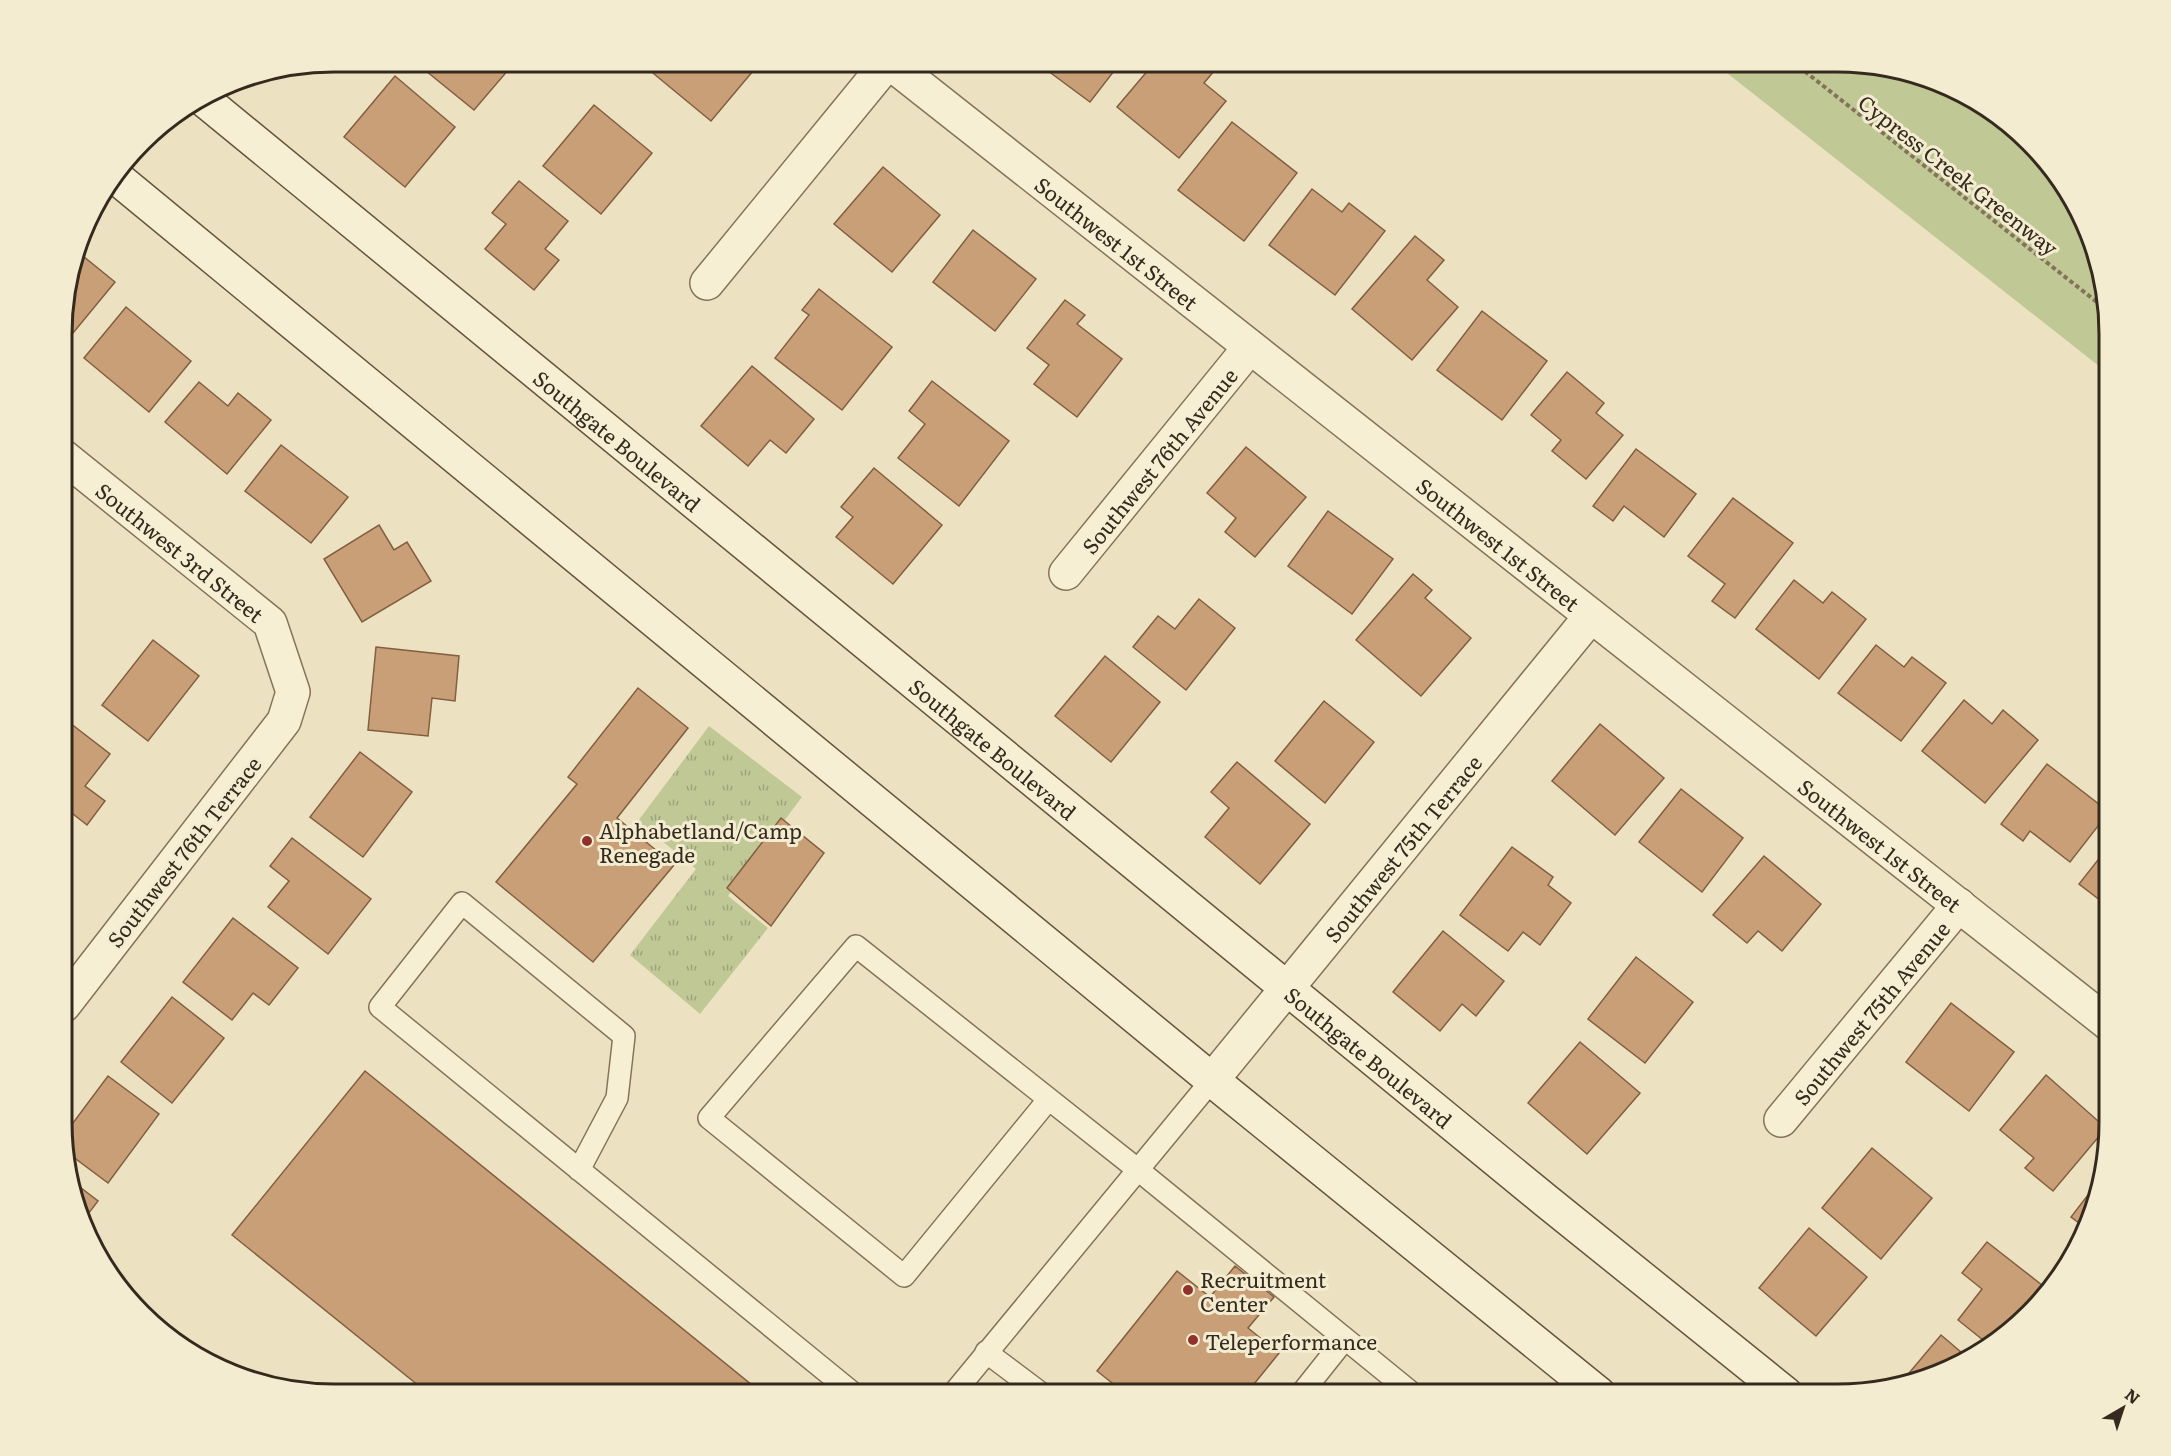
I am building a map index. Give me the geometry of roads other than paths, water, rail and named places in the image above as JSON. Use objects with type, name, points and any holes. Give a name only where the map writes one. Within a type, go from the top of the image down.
[{"type":"main road","points":[[707,282],[881,72]]},
{"type":"main road","name":"Southwest 1st Street","points":[[902,72],[2099,1016]]},
{"type":"main road","name":"Southgate Boulevard","points":[[209,104],[1774,1384]]},
{"type":"main road","points":[[121,182],[1212,1080],[1587,1384]]},
{"type":"main road","name":"Southwest 76th Avenue","points":[[1066,573],[1250,347]]},
{"type":"main road","name":"Southwest 3rd Street","points":[[72,463],[270,623],[293,692]]},
{"type":"main road","name":"Southwest 75th Terrace","points":[[1212,1080],[1591,616]]},
{"type":"main road","name":"Southwest 76th Terrace","points":[[72,995],[284,721],[293,692]]},
{"type":"main road","name":"Southwest 75th Avenue","points":[[1782,1120],[1959,905]]},
{"type":"lane","points":[[579,1170],[617,1098],[624,1036],[462,903],[380,1007],[579,1170],[842,1384]]},
{"type":"lane","points":[[1048,1100],[904,1276],[709,1118],[856,946],[1137,1169],[1400,1384]]},
{"type":"lane","points":[[961,1384],[1212,1080]]},
{"type":"lane","points":[[1309,1384],[1344,1340]]},
{"type":"lane","points":[[986,1352],[1029,1384]]},
{"type":"place","name":"Alphabetland/Camp Renegade","points":[[587,841]]},
{"type":"place","name":"Recruitment Center","points":[[1188,1290]]},
{"type":"place","name":"Teleperformance","points":[[1193,1340]]}]
